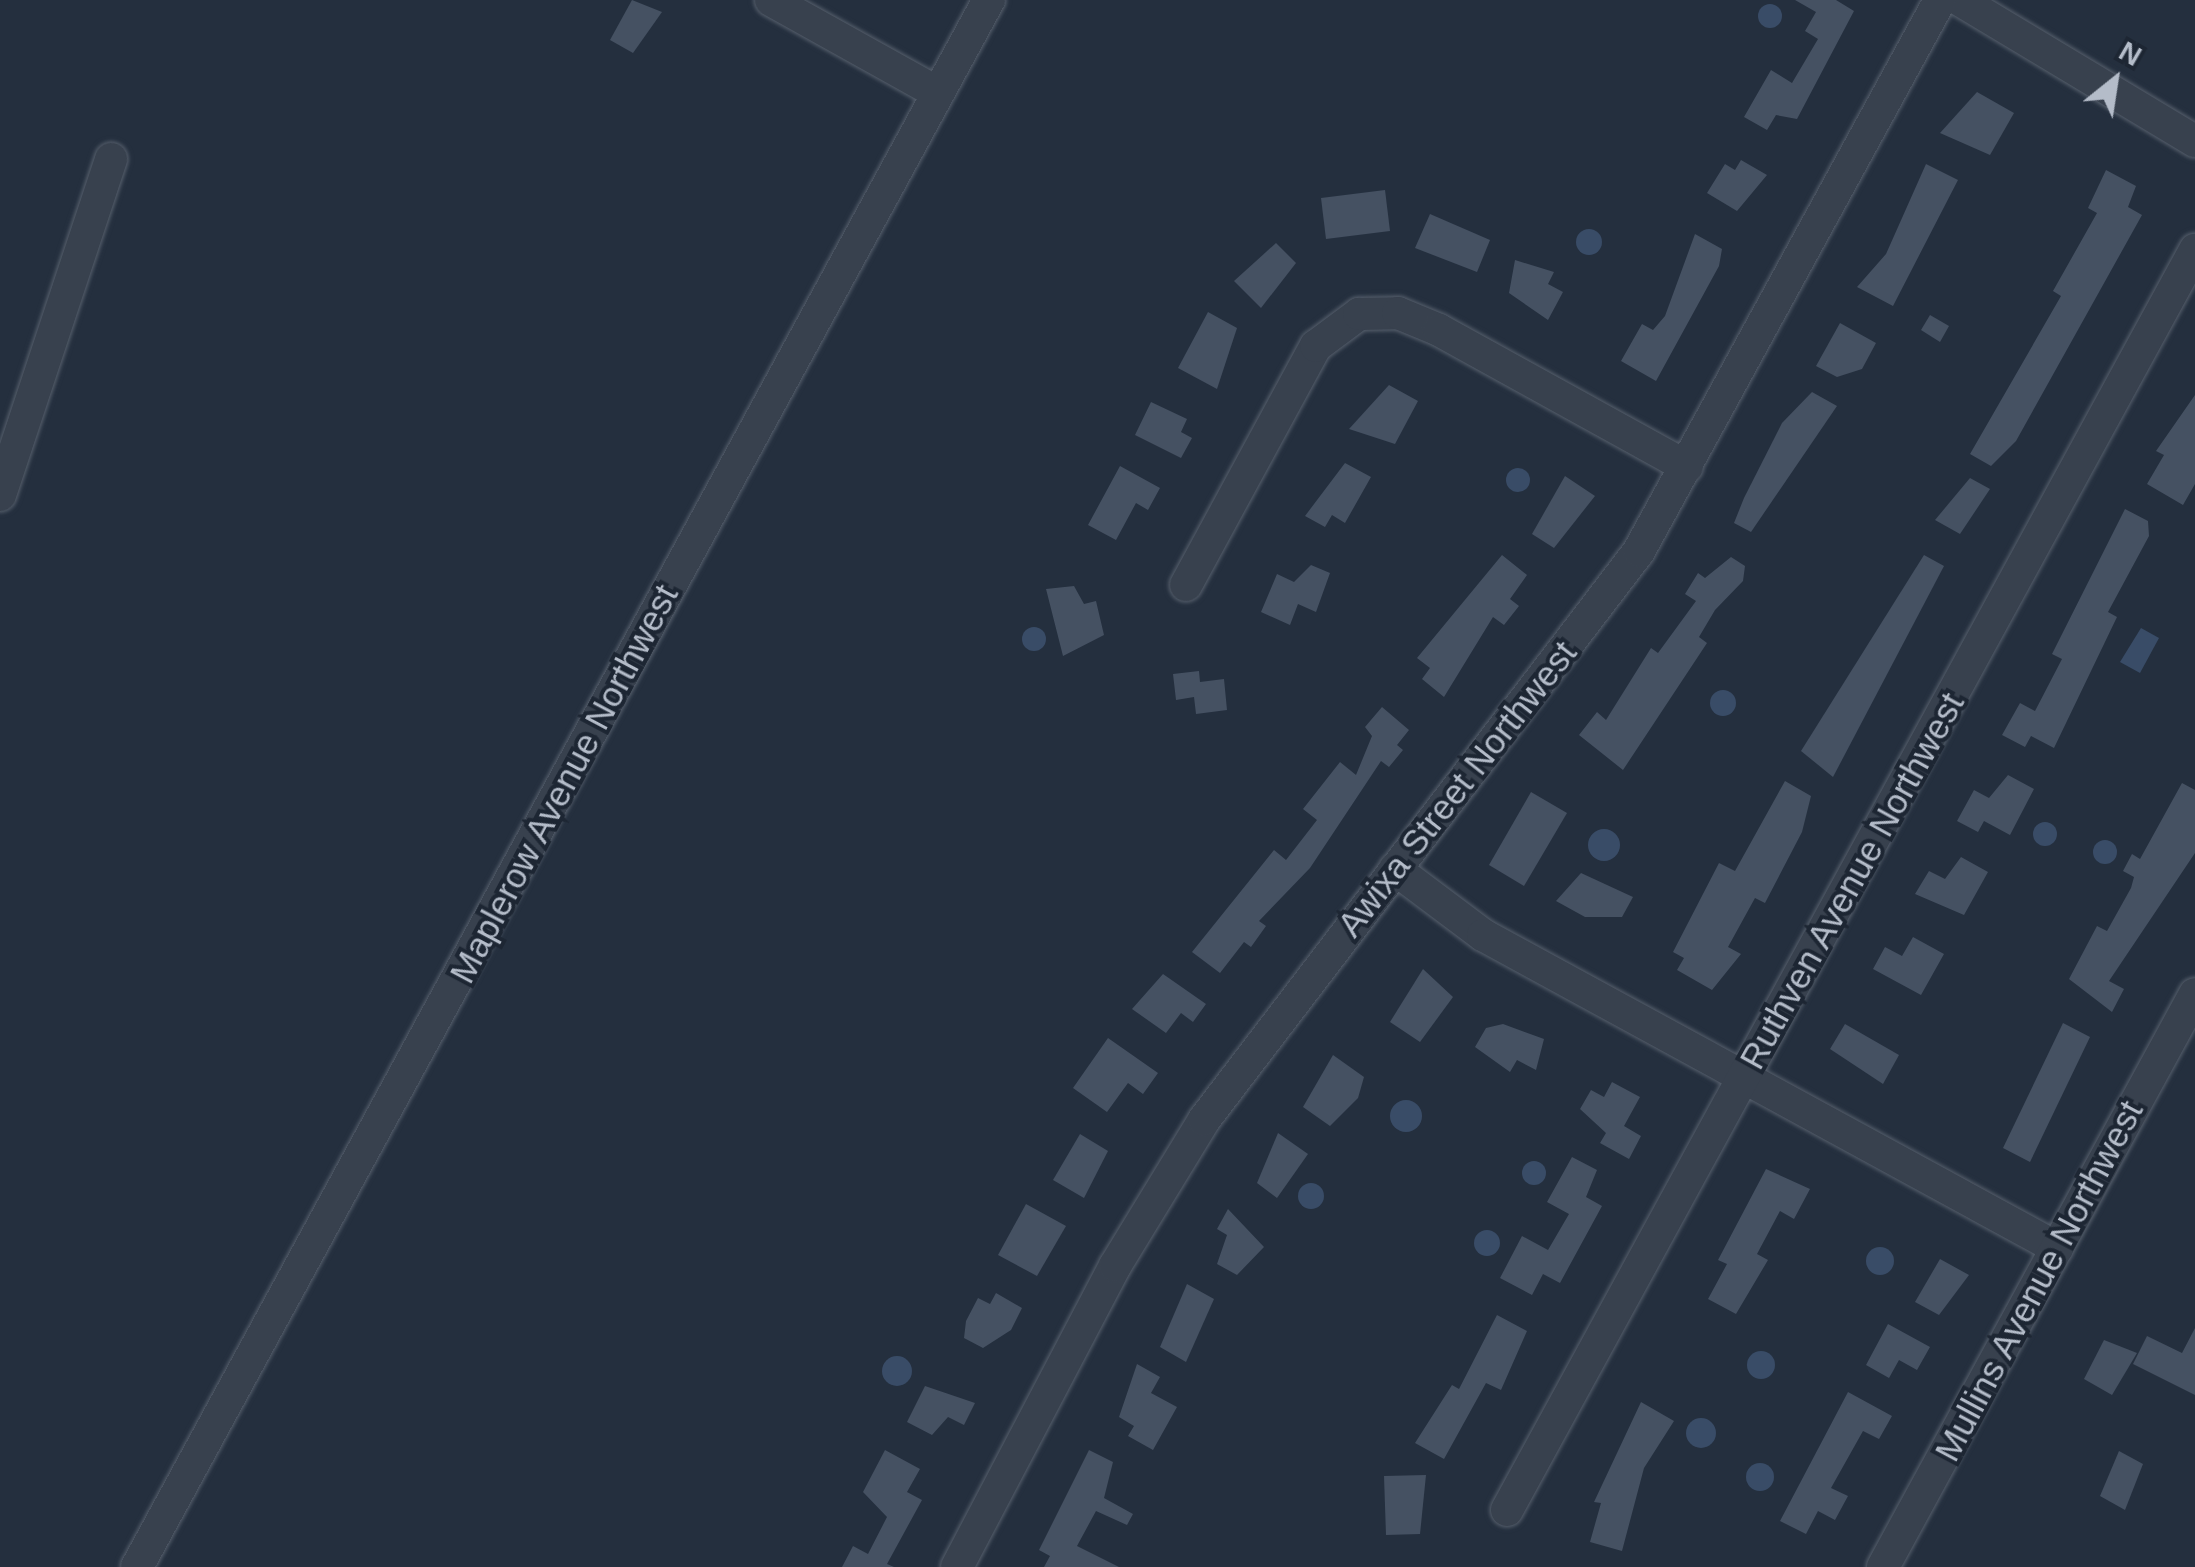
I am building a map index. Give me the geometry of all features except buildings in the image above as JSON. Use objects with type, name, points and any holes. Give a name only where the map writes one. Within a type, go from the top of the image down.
[{"type":"street","points":[[771,0],[938,94]]},
{"type":"street","name":"Maplerow Avenue Northwest","points":[[137,1567],[989,0]]},
{"type":"street","name":"Awixa Street Northwest","points":[[958,1567],[1167,1178],[1250,1053],[1601,607],[1687,467],[1940,0]]},
{"type":"street","points":[[1960,0],[2195,142]]},
{"type":"street","points":[[0,495],[111,159]]},
{"type":"street","name":"Ruthven Avenue Northwest","points":[[1507,1510],[2195,250]]},
{"type":"street","points":[[1186,585],[1316,346],[1358,314],[1398,313],[1439,330],[1687,467]]},
{"type":"street","points":[[1396,869],[1468,925],[2057,1248]]},
{"type":"street","name":"Mullins Avenue Northwest","points":[[1884,1567],[2195,994]]},
{"type":"water","points":[[1770,4],[1779,7],[1779,25],[1770,28],[1761,25],[1758,16],[1761,7]]},
{"type":"water","points":[[1589,229],[1598,233],[1602,242],[1598,251],[1589,255],[1580,251],[1576,242],[1580,233]]},
{"type":"water","points":[[1518,468],[1527,471],[1527,489],[1518,492],[1509,489],[1506,480],[1509,471]]},
{"type":"water","points":[[1034,627],[1046,639],[1034,651],[1022,639]]},
{"type":"water","points":[[2141,628],[2159,638],[2140,673],[2120,662]]},
{"type":"water","points":[[1723,690],[1732,694],[1736,703],[1732,712],[1723,716],[1714,712],[1710,703],[1714,694]]},
{"type":"water","points":[[2040,822],[2050,822],[2057,834],[2050,846],[2040,846],[2033,839],[2033,829]]},
{"type":"water","points":[[1604,829],[1615,834],[1620,845],[1615,856],[1604,861],[1593,856],[1588,845],[1593,834]]},
{"type":"water","points":[[2105,840],[2117,852],[2105,864],[2093,852]]},
{"type":"water","points":[[1406,1100],[1417,1105],[1422,1116],[1417,1127],[1406,1132],[1395,1127],[1390,1116],[1395,1105]]},
{"type":"water","points":[[1534,1161],[1546,1173],[1534,1185],[1522,1173]]},
{"type":"water","points":[[1311,1183],[1321,1186],[1321,1206],[1311,1209],[1301,1206],[1298,1196],[1301,1186]]},
{"type":"water","points":[[1487,1230],[1496,1234],[1500,1243],[1496,1252],[1487,1256],[1478,1252],[1474,1243],[1478,1234]]},
{"type":"water","points":[[1880,1247],[1890,1251],[1894,1261],[1890,1271],[1880,1275],[1870,1271],[1866,1261],[1870,1251]]},
{"type":"water","points":[[1761,1351],[1771,1355],[1775,1365],[1771,1375],[1761,1379],[1751,1375],[1747,1365],[1751,1355]]},
{"type":"water","points":[[897,1356],[908,1360],[912,1371],[908,1382],[897,1386],[886,1382],[882,1371],[886,1360]]},
{"type":"water","points":[[1701,1418],[1712,1422],[1716,1433],[1712,1444],[1701,1448],[1690,1444],[1686,1433],[1690,1422]]},
{"type":"water","points":[[1760,1463],[1770,1467],[1774,1477],[1770,1487],[1760,1491],[1750,1487],[1746,1477],[1750,1467]]}]
